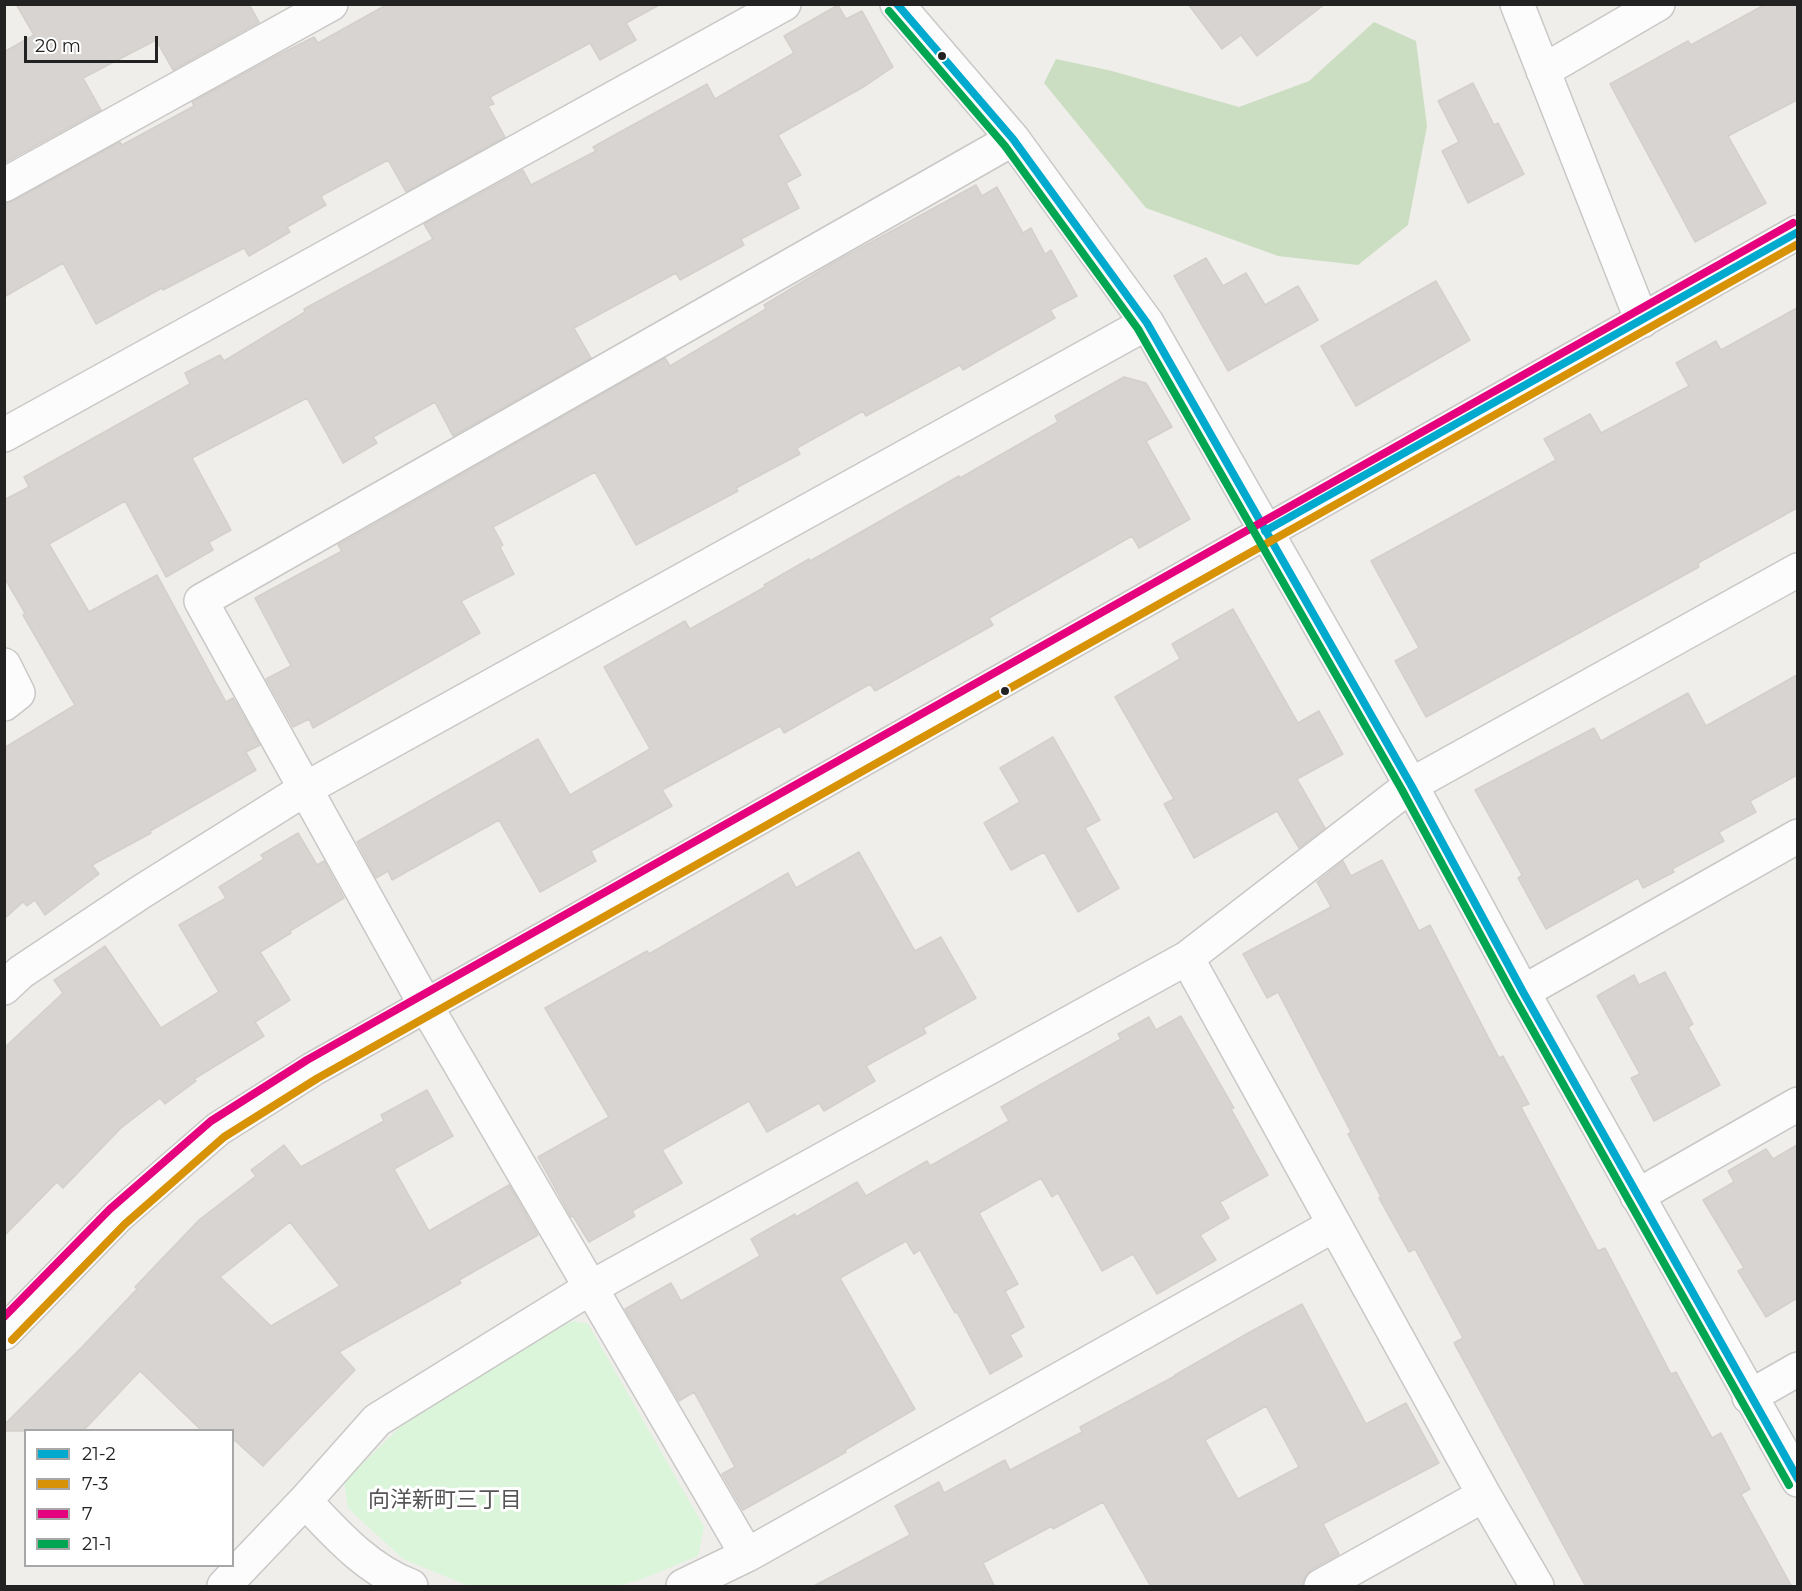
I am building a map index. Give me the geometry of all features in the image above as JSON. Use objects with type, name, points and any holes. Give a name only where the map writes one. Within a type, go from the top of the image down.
[{"type":"street","points":[[4,185],[331,4]]},
{"type":"street","points":[[4,435],[784,4]]},
{"type":"street","points":[[897,4],[1014,139],[1147,323],[1411,784],[1523,992],[1797,1480]]},
{"type":"street","points":[[1517,4],[1642,321]]},
{"type":"street","points":[[1543,71],[1658,4]]},
{"type":"street","points":[[747,1555],[426,1006],[201,601],[1014,139]]},
{"type":"street","points":[[4,1333],[118,1216],[218,1130],[313,1069],[1797,232]]},
{"type":"street","points":[[4,988],[21,972],[305,789],[1147,323]]},
{"type":"street","points":[[224,1587],[306,1501],[376,1420],[590,1288],[1187,958],[1411,784],[1797,570]]},
{"type":"street","points":[[4,665],[18,693],[4,704]]},
{"type":"street","points":[[1523,992],[1797,836]]},
{"type":"street","points":[[1187,958],[1536,1587]]},
{"type":"street","points":[[1637,1196],[1797,1104]]},
{"type":"street","points":[[683,1587],[747,1555],[1334,1225]]},
{"type":"street","points":[[1749,1397],[1797,1369]]},
{"type":"street","points":[[1321,1587],[1484,1495]]},
{"type":"street","points":[[306,1501],[348,1547],[398,1581],[411,1587]]},
{"type":"green space","points":[[1374,22],[1416,41],[1427,126],[1408,225],[1358,265],[1278,256],[1146,208],[1044,83],[1056,59],[1112,71],[1239,107],[1309,81]]},
{"type":"green space","points":[[572,1321],[588,1324],[704,1527],[698,1556],[619,1586],[469,1586],[403,1559],[348,1508],[344,1482],[413,1414]]},
{"type":"building","points":[[16,4],[249,4],[259,22],[173,70],[156,40],[83,78],[101,110],[4,163],[4,52],[34,35]]},
{"type":"building","points":[[388,4],[661,4],[626,23],[636,40],[600,60],[590,43],[490,97],[494,104],[488,106],[505,137],[406,192],[388,160],[321,196],[326,205],[287,227],[290,232],[249,256],[244,248],[163,290],[162,288],[96,324],[63,263],[4,297],[4,204],[120,142],[122,145],[194,106],[192,102],[278,55],[314,37],[318,43]]},
{"type":"building","points":[[1188,4],[1325,4],[1257,56],[1241,35],[1222,49]]},
{"type":"building","points":[[1766,4],[1797,4],[1797,100],[1728,136],[1766,203],[1695,242],[1610,84],[1688,41],[1691,45]]},
{"type":"building","points":[[838,5],[846,19],[862,11],[893,67],[865,86],[778,135],[801,175],[786,183],[799,208],[741,239],[744,245],[680,280],[676,273],[574,328],[591,358],[453,436],[435,402],[373,437],[377,443],[343,463],[307,398],[192,458],[231,530],[209,542],[213,550],[166,577],[125,501],[49,544],[89,612],[157,575],[226,702],[233,698],[260,745],[246,752],[256,770],[150,831],[151,833],[92,865],[99,874],[45,915],[35,900],[27,906],[23,902],[4,919],[4,748],[75,705],[23,615],[25,613],[4,577],[4,500],[29,487],[24,477],[190,384],[185,373],[220,355],[224,361],[305,312],[304,309],[433,239],[424,224],[523,170],[531,185],[596,151],[593,147],[707,84],[715,99],[794,53],[784,36]]},
{"type":"building","points":[[1473,83],[1494,125],[1498,123],[1524,174],[1468,203],[1442,151],[1459,142],[1438,101]]},
{"type":"building","points":[[976,185],[982,196],[997,187],[1023,233],[1031,228],[1045,254],[1051,250],[1077,296],[1050,310],[1055,318],[963,370],[960,365],[866,416],[863,411],[797,448],[800,454],[736,488],[738,491],[636,545],[595,472],[493,527],[514,574],[461,601],[480,633],[313,728],[309,719],[293,727],[266,679],[291,666],[255,598],[342,551],[338,545],[665,358],[670,366],[766,309],[764,305],[835,262]]},
{"type":"building","points":[[1206,258],[1223,286],[1246,273],[1265,305],[1298,286],[1318,320],[1228,371],[1174,276]]},
{"type":"building","points":[[1436,281],[1470,340],[1356,406],[1321,346]]},
{"type":"building","points":[[1797,308],[1797,508],[1698,563],[1699,567],[1426,717],[1395,661],[1419,648],[1371,561],[1556,460],[1544,439],[1590,414],[1601,433],[1689,386],[1676,363],[1716,341],[1721,350]]},
{"type":"building","points":[[1124,377],[1146,383],[1172,427],[1146,441],[1190,519],[1139,548],[1132,536],[989,618],[993,625],[875,691],[870,684],[784,733],[780,726],[662,790],[672,806],[591,851],[596,861],[540,892],[499,820],[392,880],[388,871],[376,878],[357,842],[538,739],[570,795],[650,749],[604,667],[685,621],[690,629],[765,587],[764,585],[809,559],[810,561],[1058,422],[1055,416]]},
{"type":"building","points":[[1233,609],[1298,723],[1319,711],[1343,754],[1297,779],[1325,828],[1299,848],[1277,811],[1194,858],[1164,804],[1174,799],[1115,697],[1180,659],[1172,644]]},
{"type":"building","points":[[1797,675],[1797,775],[1750,801],[1756,812],[1719,832],[1724,841],[1672,869],[1674,872],[1643,888],[1638,878],[1546,929],[1518,878],[1522,875],[1475,790],[1594,728],[1601,741],[1688,693],[1706,726]]},
{"type":"building","points":[[1053,737],[1100,820],[1085,828],[1119,888],[1078,912],[1044,852],[1011,870],[984,823],[1020,802],[1000,768]]},
{"type":"building","points":[[298,833],[317,865],[324,861],[344,898],[260,952],[290,1000],[255,1022],[264,1036],[194,1079],[196,1081],[165,1104],[160,1098],[121,1128],[63,1188],[57,1182],[4,1236],[4,1048],[63,993],[54,980],[105,946],[161,1028],[219,992],[179,925],[226,898],[219,887],[264,859],[261,855]]},
{"type":"building","points":[[859,852],[915,951],[941,937],[976,998],[923,1028],[926,1033],[866,1066],[875,1081],[824,1111],[819,1103],[767,1132],[749,1101],[662,1150],[682,1183],[632,1211],[635,1216],[589,1242],[573,1216],[571,1217],[538,1157],[609,1117],[545,1008],[647,951],[649,954],[788,873],[796,888]]},
{"type":"building","points":[[1382,860],[1419,931],[1430,925],[1499,1058],[1503,1056],[1529,1104],[1521,1107],[1598,1251],[1605,1248],[1671,1374],[1676,1372],[1712,1438],[1721,1433],[1750,1489],[1741,1494],[1792,1587],[1586,1587],[1454,1343],[1463,1338],[1415,1249],[1409,1252],[1379,1198],[1381,1197],[1348,1134],[1351,1132],[1278,992],[1267,998],[1243,954],[1331,907],[1317,882],[1343,861],[1351,876]]},
{"type":"building","points":[[1665,972],[1693,1024],[1688,1027],[1720,1085],[1654,1121],[1631,1078],[1640,1074],[1597,996],[1634,975],[1639,985]]},
{"type":"building","points":[[1181,1016],[1234,1108],[1231,1109],[1268,1175],[1220,1202],[1229,1218],[1200,1235],[1216,1260],[1157,1294],[1133,1254],[1102,1271],[1058,1193],[1052,1197],[1041,1178],[979,1213],[1018,1284],[1005,1291],[1024,1327],[1010,1335],[1022,1356],[990,1374],[920,1250],[914,1254],[906,1241],[840,1278],[915,1409],[845,1450],[846,1452],[743,1510],[722,1474],[735,1467],[694,1392],[679,1401],[625,1309],[671,1283],[681,1301],[760,1256],[751,1239],[795,1214],[796,1217],[857,1182],[866,1196],[927,1161],[930,1166],[1009,1121],[1001,1107],[1121,1039],[1118,1034],[1149,1017],[1156,1030]]},
{"type":"building","points":[[427,1090],[453,1136],[394,1169],[429,1231],[509,1185],[538,1235],[459,1280],[461,1283],[339,1352],[355,1370],[263,1466],[234,1440],[234,1429],[200,1429],[140,1371],[85,1429],[4,1431],[4,1425],[81,1348],[199,1220],[256,1176],[251,1170],[284,1145],[301,1167],[384,1121],[381,1115]],"holes":[[[290,1222],[340,1286],[271,1326],[220,1277]]]},
{"type":"building","points":[[1797,1145],[1797,1298],[1766,1317],[1738,1271],[1744,1268],[1703,1200],[1734,1182],[1728,1171],[1766,1149],[1773,1159]]},
{"type":"building","points":[[1302,1304],[1366,1424],[1406,1403],[1439,1463],[1323,1524],[1339,1554],[1311,1570],[1305,1577],[1302,1587],[1151,1587],[1103,1502],[983,1563],[995,1587],[812,1587],[910,1535],[895,1506],[939,1482],[944,1493],[1005,1460],[1010,1470],[1082,1432],[1080,1427],[1175,1376]],"holes":[[[1266,1406],[1299,1467],[1238,1499],[1205,1440]]]},
{"type":"transit line","name":"21-2","points":[[897,4],[1013,139],[1147,323],[1411,785],[1523,992],[1798,1479]]},
{"type":"transit line","name":"21-1","points":[[889,11],[1005,146],[1138,329],[1402,790],[1514,997],[1789,1485]]},
{"type":"transit line","name":"7","points":[[4,1317],[110,1209],[211,1121],[307,1060],[1793,223]]},
{"type":"transit line","name":"21-2","points":[[1265,531],[1798,232]]},
{"type":"transit line","name":"7-3","points":[[12,1340],[125,1224],[224,1137],[318,1078],[1798,244]]},
{"type":"district","name":"向洋新町三丁目","points":[[445,1501]]}]
